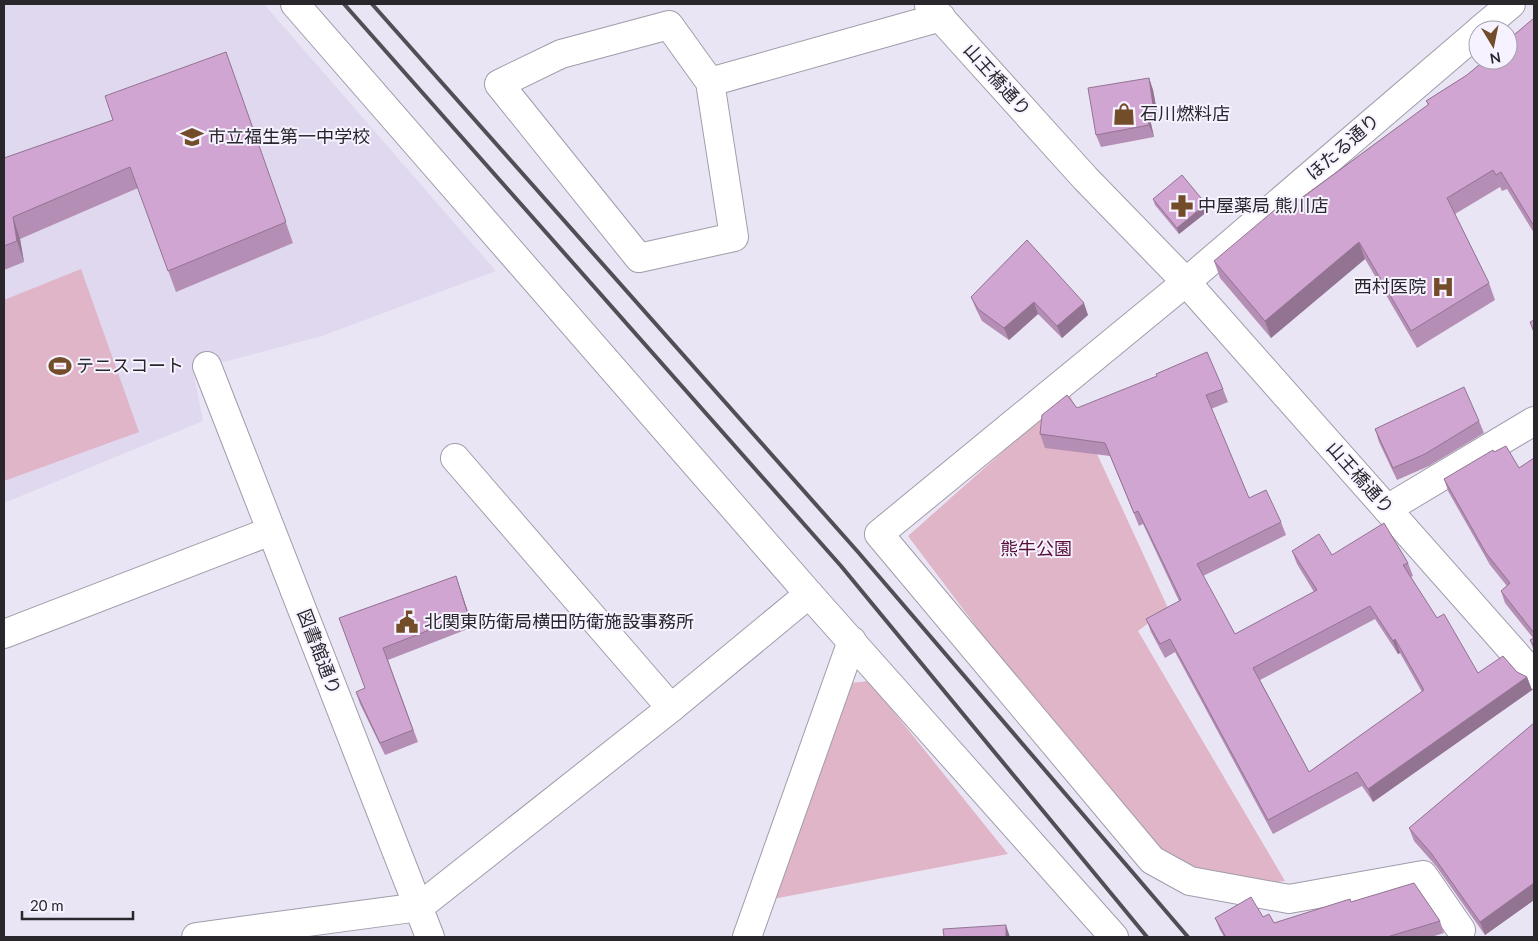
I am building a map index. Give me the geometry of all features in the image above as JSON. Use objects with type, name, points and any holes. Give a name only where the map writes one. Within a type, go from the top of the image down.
[{"type":"street","points":[[295,4],[809,594],[1114,937]]},
{"type":"street","name":"ほたる通り","points":[[1492,20],[1511,4]]},
{"type":"street","points":[[710,82],[934,11]]},
{"type":"street","name":"山王橋通り","points":[[934,11],[1066,157],[1186,282],[1534,675]]},
{"type":"street","points":[[669,25],[710,82],[734,237],[639,258],[499,84],[561,54],[669,25]]},
{"type":"street","name":"ほたる通り","points":[[1461,930],[1423,875],[1289,899],[1190,881],[1152,860],[879,534],[1186,282],[1468,40]]},
{"type":"street","name":"図書館通り","points":[[207,366],[430,937]]},
{"type":"street","points":[[1387,508],[1534,422]]},
{"type":"street","points":[[454,458],[670,708]]},
{"type":"street","points":[[4,634],[271,531]]},
{"type":"street","points":[[196,937],[418,907],[670,708],[809,594]]},
{"type":"street","points":[[746,937],[852,641]]},
{"type":"shaded area","name":"市立福生第一中学校","points":[[4,4],[264,4],[496,271],[322,336],[193,370],[203,421],[4,503]]},
{"type":"green space","name":"テニスコート","points":[[81,269],[139,432],[4,481],[4,300]]},
{"type":"green space","name":"熊牛公園","points":[[1069,393],[1168,608],[1138,631],[1285,881],[1197,891],[1152,860],[908,536]]},
{"type":"green space","points":[[869,681],[1008,854],[773,899],[849,683]]},
{"type":"building","points":[[1534,18],[1534,226],[1501,172],[1496,175],[1493,170],[1447,198],[1489,283],[1411,331],[1359,242],[1265,321],[1214,261],[1290,197],[1295,203],[1429,104],[1426,101],[1473,70],[1518,70],[1518,32]]},
{"type":"building","points":[[226,52],[286,222],[168,271],[130,167],[13,217],[17,241],[4,246],[4,158],[113,120],[105,96]]},
{"type":"building","points":[[1149,78],[1153,105],[1146,106],[1149,125],[1096,135],[1088,88]]},
{"type":"building","points":[[1182,175],[1206,204],[1177,228],[1153,199]]},
{"type":"building","points":[[1027,240],[1084,303],[1057,326],[1034,302],[1004,328],[978,309],[971,297]]},
{"type":"building","points":[[1534,320],[1534,332],[1530,322]]},
{"type":"building","points":[[1207,352],[1223,389],[1206,395],[1249,498],[1266,490],[1281,522],[1197,564],[1235,634],[1317,590],[1292,551],[1319,534],[1332,555],[1384,523],[1408,563],[1403,565],[1437,618],[1444,614],[1478,673],[1503,656],[1517,672],[1527,677],[1368,789],[1357,772],[1268,820],[1170,639],[1160,644],[1146,619],[1181,600],[1138,511],[1134,513],[1105,443],[1040,434],[1042,415],[1067,395],[1077,408],[1157,376],[1156,374]],"holes":[[[1370,606],[1393,641],[1395,639],[1424,690],[1309,772],[1253,668]]]},
{"type":"building","points":[[1464,387],[1479,421],[1425,454],[1393,468],[1375,429]]},
{"type":"building","points":[[1506,446],[1519,468],[1534,458],[1534,633],[1501,591],[1510,583],[1486,553],[1444,479],[1493,450],[1494,452]]},
{"type":"building","points":[[456,576],[468,615],[383,648],[413,730],[380,743],[356,692],[365,688],[339,618]]},
{"type":"building","points":[[1534,638],[1534,646],[1530,640]]},
{"type":"building","points":[[1534,723],[1534,883],[1480,922],[1431,853],[1409,828]]},
{"type":"building","points":[[1414,883],[1440,921],[1387,937],[1226,937],[1215,918],[1251,897],[1263,917],[1269,914],[1274,923],[1350,899],[1351,902]]},
{"type":"building","points":[[1006,925],[1006,937],[944,937],[943,929]]},
{"type":"railway","points":[[344,4],[841,566],[1147,937]]},
{"type":"railway","points":[[372,4],[858,552],[1188,937]]},
{"type":"place","name":"石川燃料店","points":[[1124,114]]},
{"type":"place","name":"市立福生第一中学校","points":[[192,137]]},
{"type":"place","name":"中屋薬局 熊川店","points":[[1182,206]]},
{"type":"place","name":"西村医院","points":[[1443,287]]},
{"type":"place","name":"テニスコート","points":[[60,366]]},
{"type":"place","name":"北関東防衛局横田防衛施設事務所","points":[[407,622]]}]
